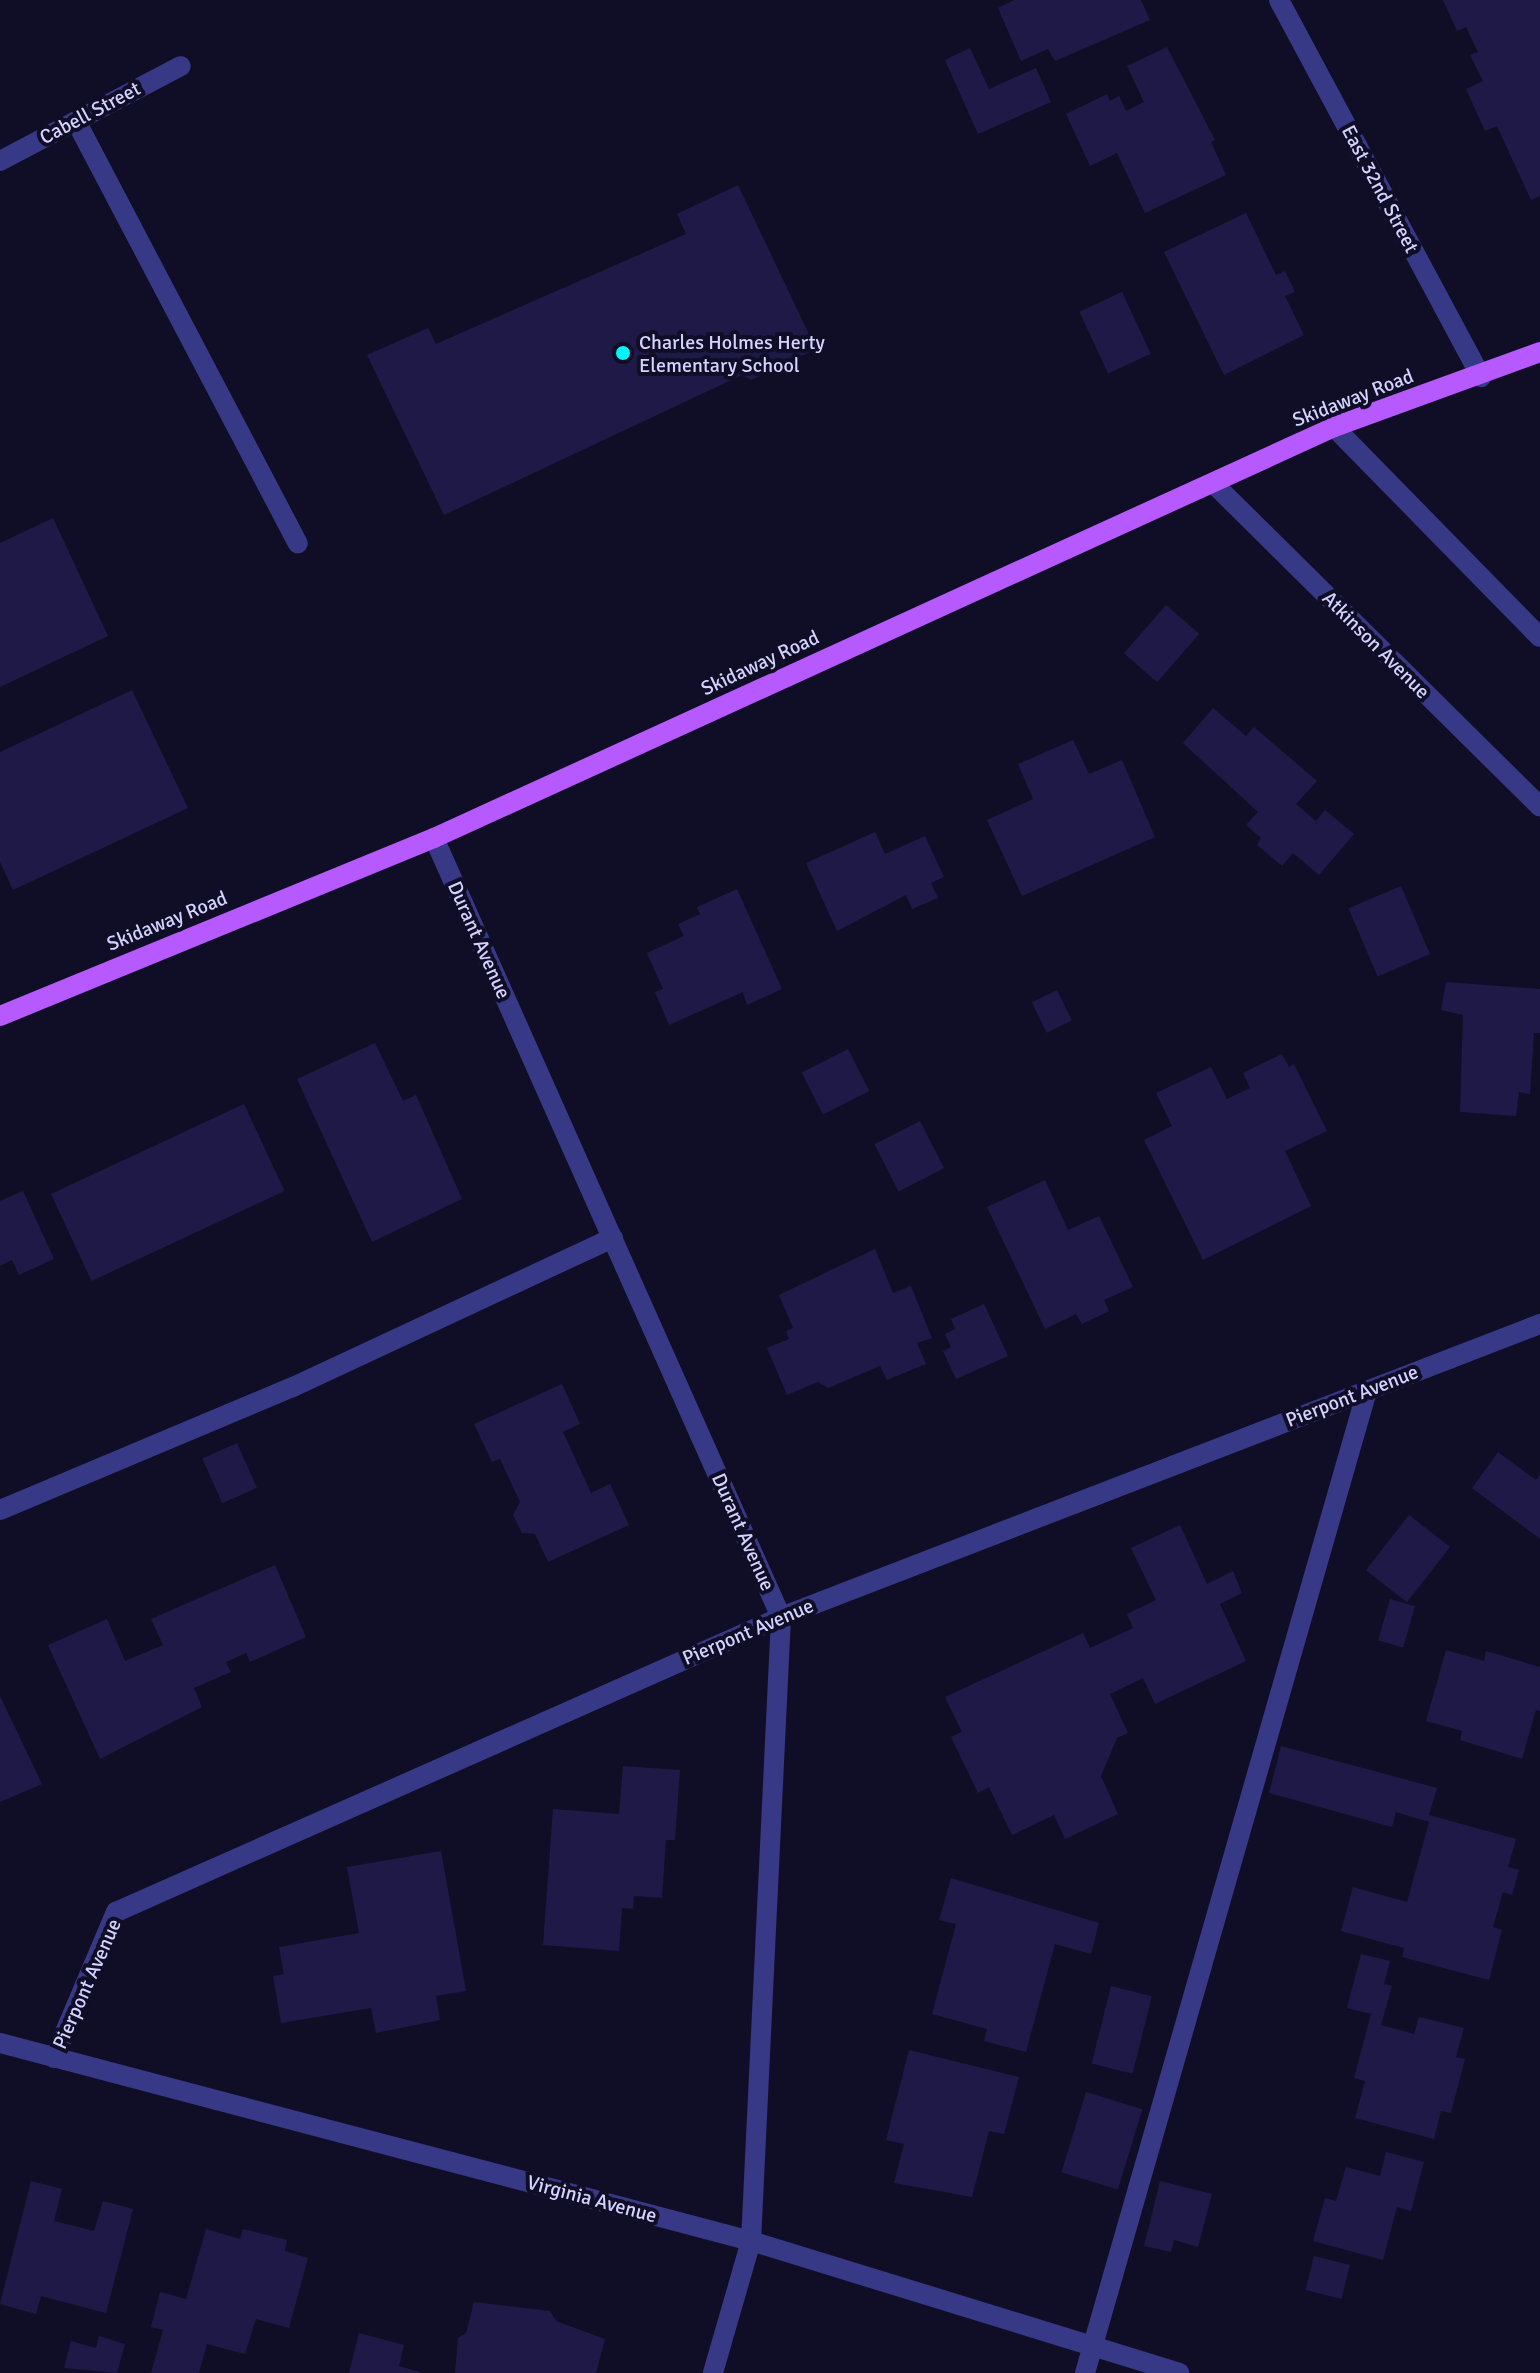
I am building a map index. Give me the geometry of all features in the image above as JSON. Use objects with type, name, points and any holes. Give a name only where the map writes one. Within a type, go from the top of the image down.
[{"type":"main road","name":"Skidaway Road","points":[[0,1016],[434,838],[1334,427],[1481,377],[1540,352]]},
{"type":"street","name":"East 32nd Street","points":[[1279,0],[1481,377]]},
{"type":"street","name":"Cabell Street","points":[[0,161],[181,66]]},
{"type":"street","points":[[76,121],[298,543]]},
{"type":"street","points":[[1334,427],[1540,637]]},
{"type":"street","name":"Atkinson Avenue","points":[[1213,483],[1540,807]]},
{"type":"street","name":"Durant Avenue","points":[[434,838],[781,1617],[751,2241],[713,2373]]},
{"type":"street","points":[[0,1510],[293,1387],[613,1238]]},
{"type":"street","name":"Pierpont Avenue","points":[[54,2058],[116,1912],[781,1617],[1540,1324]]},
{"type":"street","points":[[1085,2373],[1367,1391]]},
{"type":"street","name":"Virginia Avenue","points":[[0,2043],[751,2241],[1179,2373]]},
{"type":"building","points":[[1014,0],[1141,0],[1150,20],[1055,61],[1048,49],[1021,61],[998,8]]},
{"type":"building","points":[[1443,0],[1540,0],[1540,196],[1531,200],[1497,126],[1485,131],[1466,89],[1483,81],[1470,55],[1478,52],[1466,27],[1457,31]]},
{"type":"building","points":[[1167,47],[1215,140],[1211,142],[1226,175],[1145,213],[1117,153],[1090,166],[1066,114],[1107,94],[1110,101],[1119,96],[1126,111],[1144,102],[1127,66]]},
{"type":"building","points":[[970,48],[989,89],[1036,68],[1051,102],[978,134],[945,60]]},
{"type":"building","name":"Charles Holmes Herty Elementary School","points":[[738,185],[816,349],[751,380],[742,375],[444,515],[367,355],[428,328],[436,344],[686,234],[677,214]]},
{"type":"building","points":[[1246,213],[1276,275],[1285,271],[1295,292],[1285,296],[1304,335],[1224,375],[1164,252]]},
{"type":"building","points":[[1122,292],[1151,354],[1108,373],[1079,312]]},
{"type":"building","points":[[53,518],[108,636],[0,687],[0,543]]},
{"type":"building","points":[[1166,605],[1199,634],[1157,682],[1124,653]]},
{"type":"building","points":[[132,690],[188,808],[13,890],[0,862],[0,752]]},
{"type":"building","points":[[1213,708],[1246,736],[1254,727],[1317,781],[1296,804],[1316,821],[1325,810],[1354,834],[1319,875],[1293,853],[1282,866],[1257,845],[1261,838],[1246,825],[1258,812],[1183,743]]},
{"type":"building","points":[[1073,740],[1089,774],[1122,760],[1155,837],[1022,896],[987,820],[1033,799],[1018,764]]},
{"type":"building","points":[[875,832],[885,854],[925,836],[944,877],[931,883],[938,898],[912,909],[906,895],[837,931],[806,863]]},
{"type":"building","points":[[1401,886],[1430,954],[1377,976],[1349,908]]},
{"type":"building","points":[[737,889],[782,989],[747,1005],[743,992],[669,1025],[655,992],[663,989],[647,953],[684,936],[678,924],[700,914],[697,907]]},
{"type":"building","points":[[1446,982],[1540,989],[1540,1033],[1534,1033],[1530,1094],[1519,1092],[1516,1116],[1460,1112],[1463,1015],[1441,1010]]},
{"type":"building","points":[[1057,990],[1072,1021],[1047,1033],[1032,1002]]},
{"type":"building","points":[[375,1043],[403,1101],[416,1095],[462,1199],[372,1242],[297,1079]]},
{"type":"building","points":[[848,1049],[869,1091],[823,1114],[802,1073]]},
{"type":"building","points":[[1282,1054],[1289,1067],[1294,1064],[1327,1131],[1285,1151],[1311,1206],[1203,1260],[1144,1140],[1172,1126],[1156,1093],[1211,1067],[1227,1099],[1250,1088],[1243,1073]]},
{"type":"building","points":[[244,1104],[285,1191],[92,1281],[51,1194]]},
{"type":"building","points":[[920,1121],[944,1168],[899,1191],[875,1144]]},
{"type":"building","points":[[1045,1180],[1068,1230],[1099,1216],[1133,1287],[1104,1300],[1109,1311],[1082,1324],[1076,1314],[1045,1329],[987,1207]]},
{"type":"building","points":[[23,1191],[54,1259],[19,1275],[12,1260],[0,1266],[0,1201]]},
{"type":"building","points":[[875,1249],[893,1293],[911,1286],[932,1338],[917,1343],[926,1364],[887,1380],[880,1366],[828,1388],[818,1382],[787,1395],[767,1348],[789,1339],[786,1331],[793,1328],[779,1295]]},
{"type":"building","points":[[984,1304],[1008,1356],[956,1379],[943,1351],[951,1347],[945,1334],[955,1329],[951,1319]]},
{"type":"building","points":[[562,1384],[580,1424],[563,1432],[591,1493],[610,1484],[629,1525],[548,1562],[535,1534],[522,1533],[513,1515],[520,1502],[500,1459],[492,1462],[474,1424]]},
{"type":"building","points":[[237,1443],[257,1488],[222,1503],[202,1458]]},
{"type":"building","points":[[1498,1452],[1536,1480],[1540,1475],[1540,1539],[1472,1488]]},
{"type":"building","points":[[1409,1515],[1450,1547],[1407,1602],[1366,1570]]},
{"type":"building","points":[[1180,1525],[1207,1584],[1233,1571],[1242,1593],[1220,1604],[1246,1661],[1155,1704],[1143,1678],[1110,1694],[1128,1733],[1117,1738],[1101,1776],[1118,1814],[1065,1839],[1054,1815],[1012,1835],[989,1787],[978,1793],[951,1737],[962,1732],[945,1697],[1083,1633],[1090,1648],[1133,1628],[1127,1614],[1156,1600],[1131,1548]]},
{"type":"building","points":[[275,1565],[306,1637],[250,1662],[246,1653],[226,1662],[231,1672],[194,1688],[202,1707],[100,1759],[48,1645],[107,1619],[125,1661],[163,1645],[151,1619]]},
{"type":"building","points":[[1390,1599],[1415,1606],[1403,1648],[1378,1640]]},
{"type":"building","points":[[1446,1650],[1484,1661],[1486,1651],[1540,1667],[1540,1711],[1536,1710],[1522,1759],[1460,1740],[1462,1731],[1426,1721]]},
{"type":"building","points":[[0,1696],[42,1784],[0,1802]]},
{"type":"building","points":[[1281,1746],[1437,1788],[1429,1815],[1516,1839],[1508,1867],[1519,1870],[1512,1895],[1503,1892],[1493,1927],[1502,1930],[1489,1980],[1402,1957],[1404,1948],[1341,1931],[1353,1887],[1407,1902],[1429,1822],[1396,1812],[1392,1827],[1269,1793]]},
{"type":"building","points":[[623,1766],[680,1770],[675,1840],[666,1840],[662,1898],[634,1896],[633,1909],[622,1908],[619,1951],[543,1945],[553,1809],[619,1814]]},
{"type":"building","points":[[441,1851],[466,1991],[436,1996],[440,2020],[376,2033],[371,2008],[281,2023],[273,1976],[284,1974],[279,1947],[359,1933],[347,1867]]},
{"type":"building","points":[[951,1878],[1099,1923],[1091,1954],[1055,1944],[1026,2052],[984,2041],[987,2029],[932,2014],[956,1924],[939,1920]]},
{"type":"building","points":[[1361,1954],[1390,1961],[1384,1984],[1392,1986],[1381,2025],[1414,2034],[1419,2017],[1464,2028],[1456,2057],[1465,2059],[1451,2113],[1441,2111],[1434,2139],[1355,2118],[1365,2081],[1354,2078],[1371,2014],[1347,2008]]},
{"type":"building","points":[[1111,1986],[1152,1996],[1132,2074],[1092,2064]]},
{"type":"building","points":[[909,2050],[1019,2077],[1004,2134],[989,2131],[972,2197],[894,2183],[904,2144],[886,2140]]},
{"type":"building","points":[[1086,2092],[1142,2109],[1118,2190],[1061,2172]]},
{"type":"building","points":[[1386,2152],[1424,2162],[1411,2211],[1397,2207],[1383,2260],[1313,2241],[1325,2198],[1336,2201],[1346,2167],[1380,2176]]},
{"type":"building","points":[[31,2181],[62,2189],[54,2221],[94,2231],[103,2201],[133,2209],[106,2313],[41,2296],[36,2314],[0,2304]]},
{"type":"building","points":[[1160,2181],[1212,2194],[1198,2247],[1174,2240],[1171,2252],[1144,2246]]},
{"type":"building","points":[[206,2229],[240,2239],[243,2229],[287,2240],[285,2251],[308,2258],[289,2328],[256,2319],[245,2354],[207,2344],[199,2373],[151,2373],[163,2330],[151,2327],[160,2292],[186,2299]]},
{"type":"building","points":[[1314,2256],[1350,2265],[1341,2299],[1306,2290]]},
{"type":"building","points":[[474,2302],[550,2311],[556,2321],[605,2339],[596,2373],[455,2373],[458,2338],[466,2333]]},
{"type":"building","points":[[359,2333],[404,2345],[399,2366],[423,2373],[349,2373]]},
{"type":"building","points":[[99,2336],[125,2344],[117,2373],[64,2368],[71,2341],[96,2348]]},
{"type":"place","name":"Charles Holmes Herty Elementary School","points":[[623,353]]}]
